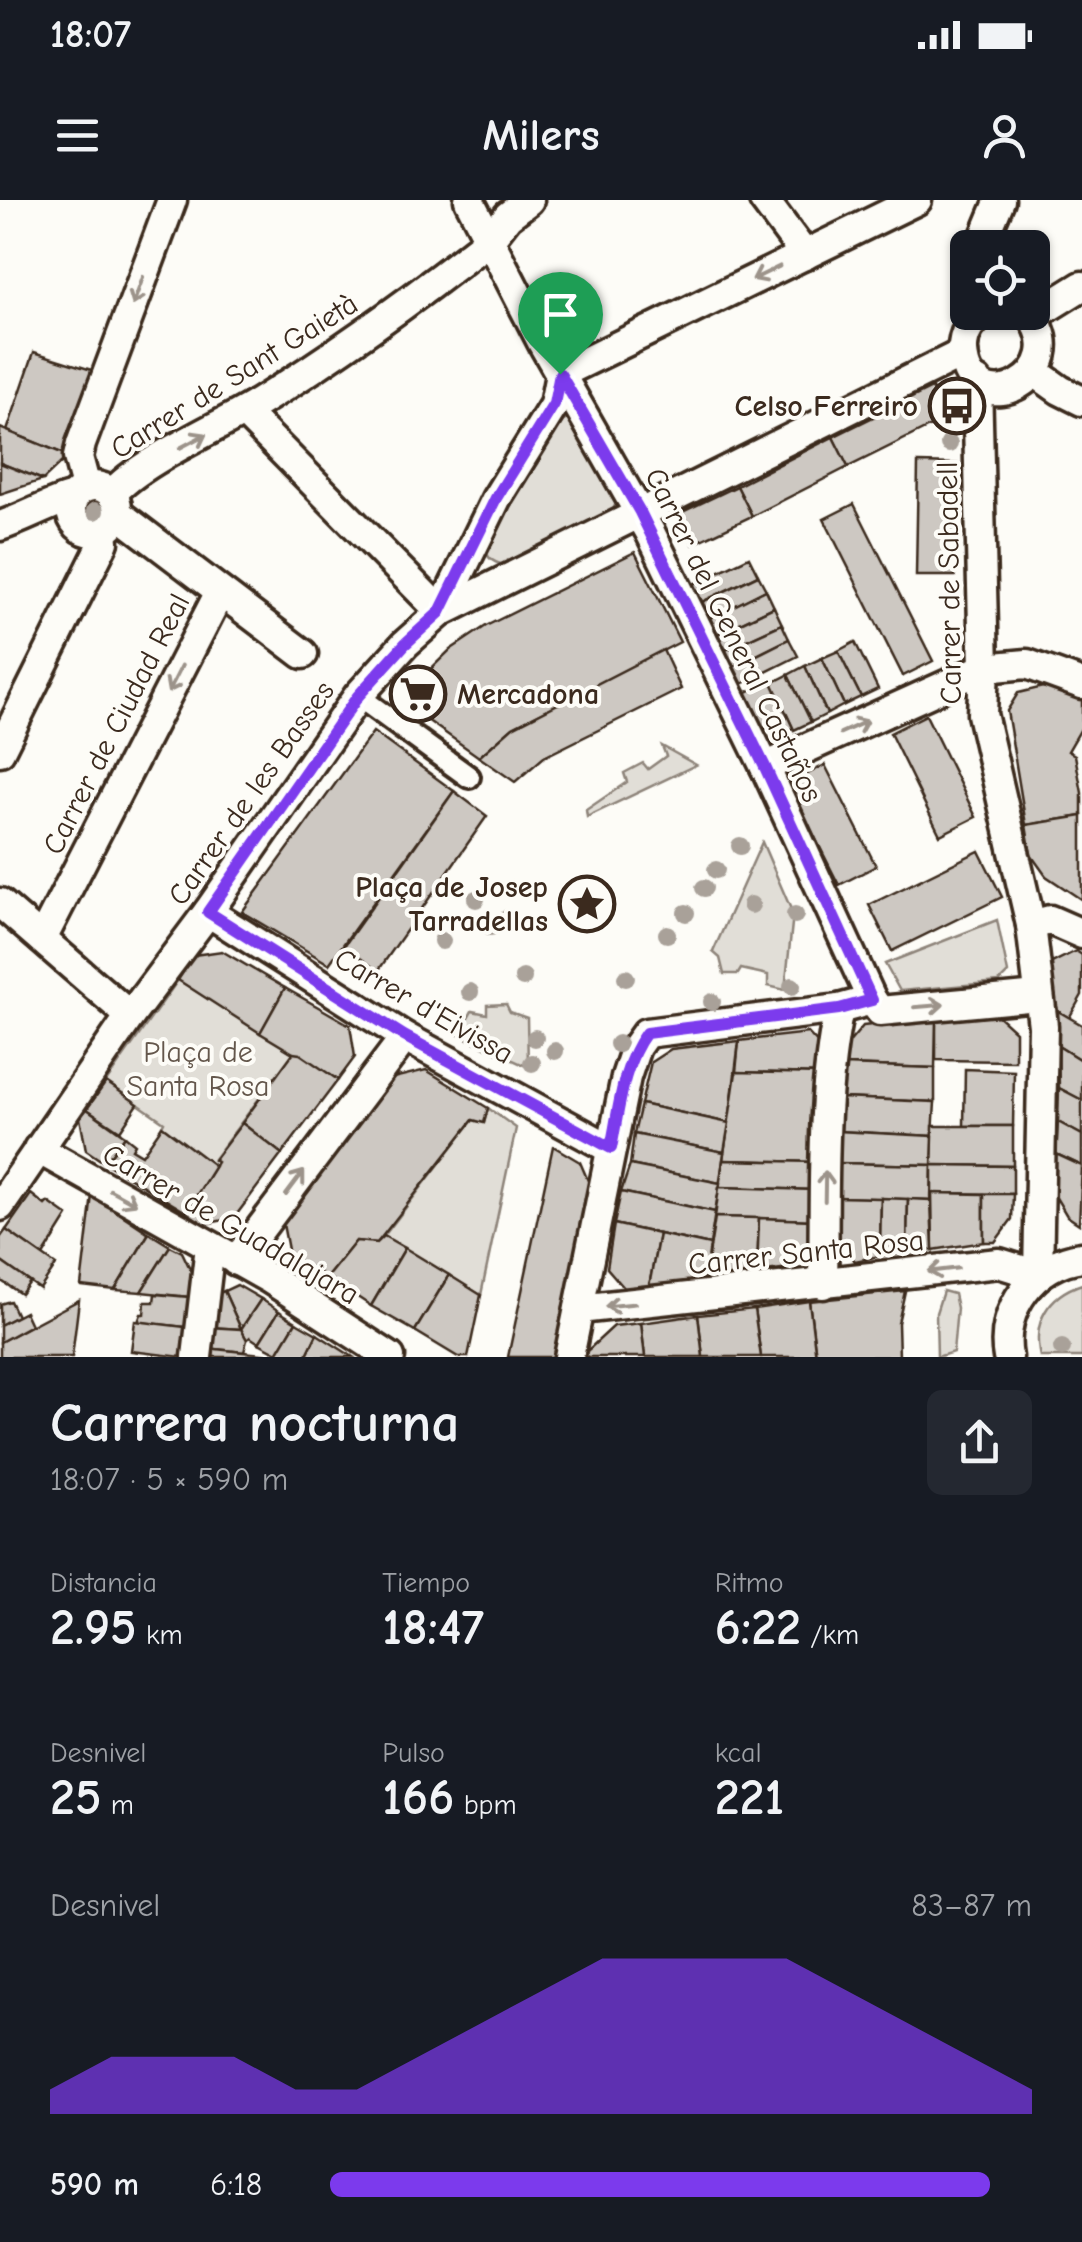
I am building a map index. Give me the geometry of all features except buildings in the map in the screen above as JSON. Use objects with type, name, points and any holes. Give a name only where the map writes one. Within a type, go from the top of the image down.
[{"type":"street","points":[[0,751],[104,542],[78,456],[172,200]]},
{"type":"street","name":"Carrer del General Castaños","points":[[469,200],[560,374],[640,512],[765,767],[872,1000]]},
{"type":"street","name":"Carrer de Sant Gaietà","points":[[0,526],[55,502],[93,511],[126,477],[244,412],[347,348],[490,239],[508,216],[530,200]]},
{"type":"street","points":[[764,200],[804,255]]},
{"type":"street","points":[[244,412],[440,612],[496,498],[554,404],[560,374],[917,200]]},
{"type":"street","points":[[979,200],[980,230]]},
{"type":"street","points":[[988,230],[1000,200]]},
{"type":"street","points":[[1050,304],[1082,286]]},
{"type":"street","points":[[967,330],[963,353],[968,370],[990,386],[1029,384],[1039,374],[1048,348],[1042,330]]},
{"type":"street","name":"Carrer de les Basses","points":[[0,1206],[358,696],[440,612],[963,353]]},
{"type":"street","points":[[1039,374],[1082,400]]},
{"type":"street","name":"Carrer de Sabadell","points":[[990,386],[980,434],[982,714],[1031,926],[1042,1026],[1038,1274]]},
{"type":"street","points":[[93,511],[220,592],[303,654]]},
{"type":"street","name":"Carrer de Ciudad Real","points":[[42,939],[220,592]]},
{"type":"street","points":[[765,767],[984,668],[1027,664],[1082,684]]},
{"type":"street","points":[[358,696],[469,776]]},
{"type":"street","points":[[0,903],[130,1016]]},
{"type":"street","name":"Carrer d'Eivissa","points":[[208,912],[404,1036],[611,1148]]},
{"type":"street","points":[[1031,926],[1050,920],[1082,934]]},
{"type":"street","points":[[569,1357],[626,1077],[636,1047],[646,1033],[839,1009],[872,1000],[880,1011],[1038,996]]},
{"type":"street","points":[[822,1284],[826,1148],[839,1009]]},
{"type":"street","points":[[236,1261],[404,1036]]},
{"type":"street","name":"Carrer de Guadalajara","points":[[38,1148],[236,1261],[390,1357]]},
{"type":"street","points":[[1038,1206],[1056,1238],[1079,1258]]},
{"type":"street","points":[[197,1357],[210,1246]]},
{"type":"street","points":[[1008,1357],[1006,1329],[1022,1290],[1038,1274],[1066,1259],[1079,1258]]},
{"type":"street","name":"Carrer Santa Rosa","points":[[578,1308],[999,1263],[1038,1274]]},
{"type":"green space","points":[[570,418],[617,501],[608,520],[510,566],[496,562],[489,558],[484,545],[558,423]]},
{"type":"green space","points":[[662,746],[696,765],[587,817],[586,810],[627,782],[624,773],[643,763],[648,769],[666,756]]},
{"type":"green space","points":[[762,842],[793,914],[785,990],[768,986],[768,975],[741,969],[738,974],[724,974],[720,958],[713,952]]},
{"type":"green space","points":[[997,920],[1008,973],[999,982],[900,991],[885,964]]},
{"type":"green space","name":"Plaça de Santa Rosa","points":[[178,980],[293,1053],[214,1159],[215,1166],[162,1126],[164,1122],[106,1082]]},
{"type":"green space","points":[[506,1004],[510,1012],[527,1018],[528,1067],[459,1035],[472,1011],[487,1014],[487,1005]]},
{"type":"green space","points":[[488,1108],[516,1128],[481,1295],[384,1236],[473,1120],[484,1123]]},
{"type":"green space","points":[[1082,1284],[1082,1357],[1040,1357],[1038,1332],[1045,1312],[1060,1295]]},
{"type":"green space","points":[[943,1291],[954,1294],[957,1308],[953,1352],[937,1357],[936,1313]]},
{"type":"place","name":"Celso Ferreiro","points":[[957,406]]},
{"type":"place","name":"Mercadona","points":[[418,694]]},
{"type":"place","name":"Plaça de Josep Tarradellas","points":[[587,904]]},
{"type":"route","points":[[560,374],[640,512],[765,767],[872,1000],[839,1009],[646,1033],[636,1047],[626,1077],[611,1148],[404,1036],[208,912],[358,696],[440,612],[496,498],[554,404],[560,374]]}]
